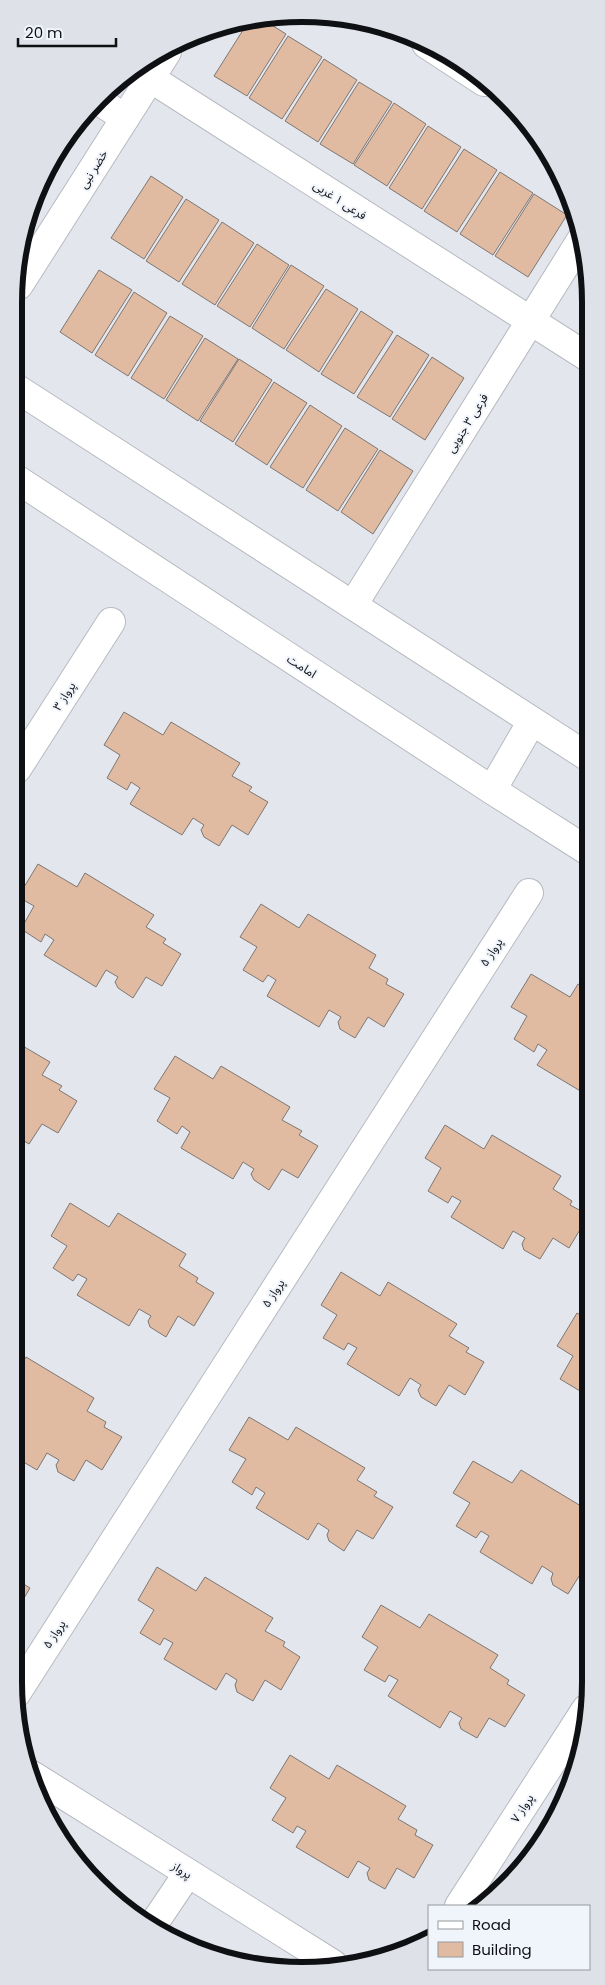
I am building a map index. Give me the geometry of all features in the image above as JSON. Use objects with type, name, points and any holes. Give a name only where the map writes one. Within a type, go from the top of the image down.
[{"type":"street","name":"خضر نبی","points":[[24,278],[161,61]]},
{"type":"street","name":"فرعی ۱ غربی","points":[[150,78],[582,354]]},
{"type":"street","points":[[105,105],[125,118]]},
{"type":"street","name":"فرعی ۳ جنوبی","points":[[353,606],[577,247]]},
{"type":"street","points":[[22,392],[582,753]]},
{"type":"street","name":"امامت","points":[[22,483],[582,847]]},
{"type":"street","name":"پرواز ۳","points":[[22,761],[111,622]]},
{"type":"street","points":[[492,790],[532,721]]},
{"type":"street","name":"پرواز ۵","points":[[22,1684],[529,893]]},
{"type":"street","name":"پرواز ۷","points":[[460,1905],[580,1718]]},
{"type":"street","name":"پرواز","points":[[40,1780],[328,1961]]},
{"type":"street","points":[[156,1921],[188,1874]]},
{"type":"building","points":[[271,24],[286,34],[247,96],[214,76],[244,29]]},
{"type":"building","points":[[288,36],[322,57],[282,119],[249,98]]},
{"type":"building","points":[[324,59],[357,80],[318,142],[285,121]]},
{"type":"building","points":[[359,82],[392,102],[353,164],[320,144]]},
{"type":"building","points":[[394,103],[426,124],[387,186],[354,165]]},
{"type":"building","points":[[428,126],[461,147],[422,209],[389,188]]},
{"type":"building","points":[[464,149],[497,170],[457,232],[424,211]]},
{"type":"building","points":[[500,172],[533,193],[493,255],[460,234]]},
{"type":"building","points":[[151,176],[183,197],[144,259],[111,238]]},
{"type":"building","points":[[534,194],[567,215],[528,277],[495,256]]},
{"type":"building","points":[[186,199],[219,220],[179,282],[146,261]]},
{"type":"building","points":[[222,222],[254,243],[215,305],[182,284]]},
{"type":"building","points":[[257,244],[289,265],[250,327],[217,306]]},
{"type":"building","points":[[291,265],[324,286],[284,349],[252,328]]},
{"type":"building","points":[[99,270],[132,290],[92,353],[60,332]]},
{"type":"building","points":[[326,289],[358,309],[319,372],[286,350]]},
{"type":"building","points":[[134,292],[167,313],[128,376],[95,355]]},
{"type":"building","points":[[361,311],[393,332],[354,394],[321,374]]},
{"type":"building","points":[[170,316],[203,336],[164,399],[131,378]]},
{"type":"building","points":[[397,335],[429,355],[390,417],[357,397]]},
{"type":"building","points":[[205,338],[238,359],[198,421],[166,400]]},
{"type":"building","points":[[432,357],[464,378],[425,440],[392,419]]},
{"type":"building","points":[[239,359],[272,380],[233,442],[200,421]]},
{"type":"building","points":[[274,382],[307,403],[267,465],[235,444]]},
{"type":"building","points":[[310,405],[342,426],[303,488],[270,467]]},
{"type":"building","points":[[345,428],[378,449],[338,511],[306,490]]},
{"type":"building","points":[[380,450],[413,471],[373,534],[341,512]]},
{"type":"building","points":[[124,712],[163,735],[171,722],[240,763],[232,776],[252,787],[249,791],[268,802],[248,835],[232,825],[219,846],[204,837],[201,830],[204,825],[193,818],[182,835],[130,804],[140,788],[131,782],[127,790],[107,778],[120,755],[104,745]]},
{"type":"building","points":[[38,864],[77,887],[85,873],[154,915],[146,927],[166,939],[163,943],[181,954],[162,986],[146,977],[133,998],[118,988],[115,982],[118,977],[106,970],[96,987],[44,955],[54,940],[45,934],[41,942],[22,930],[34,906],[22,899],[22,890]]},
{"type":"building","points":[[261,904],[299,928],[308,914],[376,955],[369,968],[388,979],[386,984],[404,994],[384,1027],[368,1017],[355,1038],[340,1029],[338,1022],[341,1017],[329,1010],[319,1027],[267,996],[276,980],[268,975],[263,982],[243,970],[257,947],[240,937]]},
{"type":"building","points":[[531,974],[570,997],[578,984],[582,986],[582,1092],[537,1065],[547,1050],[538,1044],[534,1052],[514,1039],[527,1016],[511,1007]]},
{"type":"building","points":[[22,1046],[50,1062],[42,1075],[62,1086],[59,1090],[77,1101],[58,1133],[42,1124],[29,1144],[22,1140]]},
{"type":"building","points":[[175,1056],[213,1079],[221,1066],[290,1107],[282,1120],[302,1131],[299,1135],[318,1146],[298,1178],[282,1169],[269,1190],[254,1180],[251,1174],[254,1169],[243,1162],[233,1179],[181,1148],[190,1132],[182,1126],[177,1134],[157,1121],[170,1098],[154,1089]]},
{"type":"building","points":[[445,1125],[484,1149],[492,1135],[561,1176],[553,1189],[572,1201],[570,1205],[582,1211],[582,1226],[569,1248],[553,1238],[540,1259],[524,1250],[522,1244],[525,1238],[513,1231],[503,1249],[451,1217],[461,1201],[452,1196],[448,1203],[428,1191],[441,1168],[425,1158]]},
{"type":"building","points":[[70,1203],[109,1227],[118,1213],[186,1254],[179,1266],[198,1278],[196,1282],[214,1293],[194,1326],[178,1316],[166,1337],[150,1327],[148,1321],[151,1316],[139,1309],[129,1326],[77,1295],[87,1279],[78,1274],[73,1281],[53,1268],[67,1246],[51,1236]]},
{"type":"building","points":[[341,1272],[380,1296],[388,1282],[457,1324],[449,1336],[469,1348],[466,1352],[484,1362],[465,1395],[449,1385],[436,1406],[421,1397],[418,1390],[421,1385],[410,1378],[399,1396],[347,1364],[357,1348],[348,1343],[344,1350],[323,1338],[337,1315],[321,1305]]},
{"type":"building","points":[[577,1313],[582,1316],[582,1388],[580,1391],[560,1379],[573,1356],[557,1346]]},
{"type":"building","points":[[26,1357],[94,1398],[87,1411],[106,1422],[104,1427],[122,1437],[102,1470],[86,1460],[74,1481],[58,1472],[56,1465],[59,1460],[47,1453],[37,1470],[22,1461],[22,1363]]},
{"type":"building","points":[[249,1417],[288,1440],[296,1427],[365,1468],[357,1480],[377,1492],[374,1496],[393,1507],[373,1539],[357,1530],[344,1551],[329,1541],[327,1535],[329,1530],[318,1523],[308,1540],[256,1508],[265,1493],[256,1487],[252,1495],[232,1482],[246,1459],[229,1450]]},
{"type":"building","points":[[473,1461],[512,1483],[521,1470],[582,1507],[582,1574],[568,1594],[553,1585],[551,1579],[553,1573],[542,1566],[532,1584],[480,1552],[489,1536],[481,1531],[476,1538],[456,1526],[470,1503],[453,1493]]},
{"type":"building","points":[[157,1567],[196,1591],[205,1577],[273,1618],[265,1631],[285,1642],[283,1646],[300,1657],[281,1690],[265,1680],[253,1701],[237,1692],[235,1685],[237,1680],[226,1673],[216,1690],[164,1659],[173,1643],[164,1638],[160,1645],[140,1633],[154,1610],[138,1600]]},
{"type":"building","points":[[22,1583],[30,1588],[22,1602]]},
{"type":"building","points":[[381,1605],[420,1628],[429,1614],[498,1655],[490,1668],[509,1680],[507,1684],[525,1695],[505,1727],[489,1718],[477,1738],[461,1729],[459,1723],[462,1718],[450,1711],[440,1728],[388,1696],[398,1680],[389,1675],[385,1682],[364,1670],[378,1647],[362,1637]]},
{"type":"building","points":[[290,1755],[329,1779],[337,1765],[406,1806],[398,1819],[417,1830],[415,1835],[433,1845],[414,1878],[397,1868],[385,1889],[369,1880],[367,1873],[370,1868],[358,1861],[348,1878],[296,1847],[306,1831],[297,1826],[293,1833],[272,1820],[286,1798],[270,1788]]}]
